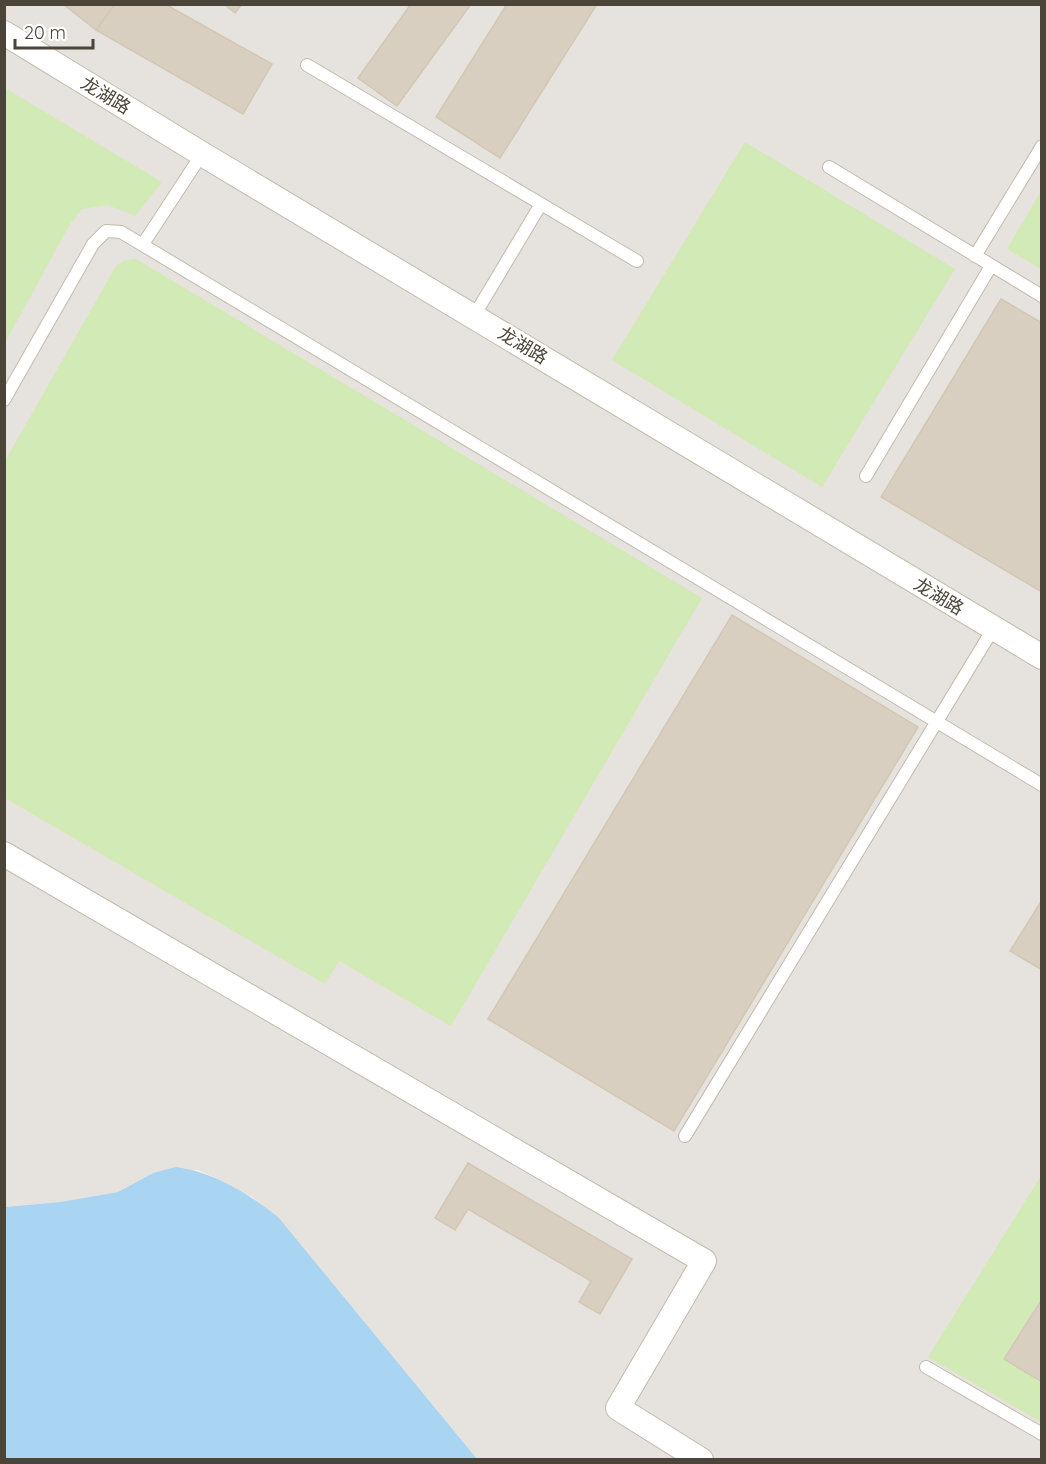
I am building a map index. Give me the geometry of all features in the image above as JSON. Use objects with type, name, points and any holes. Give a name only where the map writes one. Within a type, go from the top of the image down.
[{"type":"street","name":"龙湖路","points":[[4,33],[1041,657]]},
{"type":"street","points":[[4,854],[704,1261],[618,1408],[701,1460]]},
{"type":"lane","points":[[307,65],[637,261]]},
{"type":"lane","points":[[975,256],[1041,146]]},
{"type":"lane","points":[[143,244],[202,154]]},
{"type":"lane","points":[[829,168],[1041,296]]},
{"type":"lane","points":[[474,316],[541,204]]},
{"type":"lane","points":[[4,400],[85,255],[99,236],[106,231],[121,232],[1041,785]]},
{"type":"lane","points":[[866,476],[991,266]]},
{"type":"lane","points":[[685,1136],[993,629]]},
{"type":"lane","points":[[926,1367],[1041,1434]]},
{"type":"shaded area","points":[[5,5],[1041,5],[1041,1459],[477,1459],[279,1218],[252,1197],[225,1182],[198,1170],[153,1173],[118,1192],[60,1202],[5,1207]]},
{"type":"green space","points":[[5,88],[162,182],[135,216],[108,205],[82,209],[70,224],[5,343]]},
{"type":"green space","points":[[745,142],[955,269],[822,487],[612,360]]},
{"type":"green space","points":[[1041,191],[1041,269],[1007,249]]},
{"type":"green space","points":[[136,259],[702,598],[451,1026],[339,961],[325,984],[5,798],[5,461],[116,266],[125,260]]},
{"type":"green space","points":[[1041,1176],[1041,1299],[1004,1358],[1041,1382],[1041,1422],[928,1357]]},
{"type":"water","points":[[176,1167],[205,1174],[231,1185],[279,1218],[477,1459],[5,1459],[5,1207],[60,1202],[118,1192],[153,1173]]},
{"type":"building","points":[[63,4],[115,4],[96,30]]},
{"type":"building","points":[[115,4],[165,4],[272,64],[243,114],[96,30]]},
{"type":"building","points":[[224,4],[242,4],[235,13]]},
{"type":"building","points":[[411,4],[471,4],[397,106],[358,78]]},
{"type":"building","points":[[507,4],[597,4],[500,158],[436,117]]},
{"type":"building","points":[[1001,299],[1042,323],[1042,592],[881,497]]},
{"type":"building","points":[[732,615],[918,727],[674,1131],[488,1019]]},
{"type":"building","points":[[1042,900],[1042,970],[1010,951]]},
{"type":"building","points":[[468,1163],[632,1259],[600,1314],[579,1302],[591,1281],[468,1209],[455,1230],[435,1218]]},
{"type":"building","points":[[1042,1299],[1042,1382],[1004,1359]]}]
